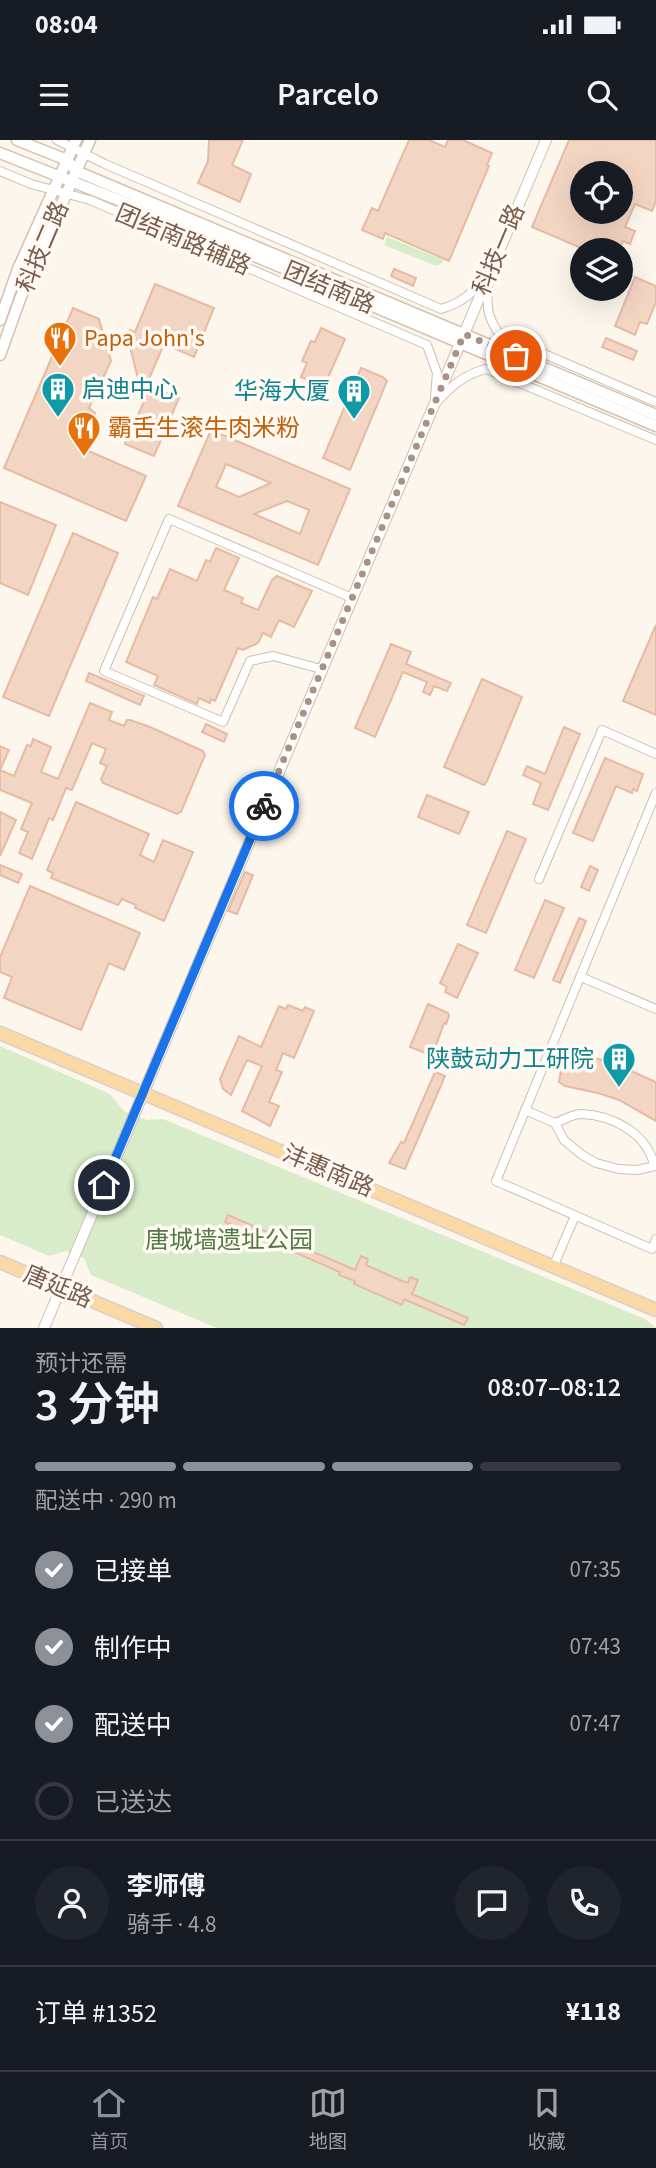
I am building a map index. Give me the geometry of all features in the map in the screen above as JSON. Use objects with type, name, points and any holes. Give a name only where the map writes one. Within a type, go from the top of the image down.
[{"type":"main road","name":"团结南路","points":[[18,140],[67,160],[74,176]]},
{"type":"main road","name":"科技二路","points":[[0,355],[20,299],[90,140]]},
{"type":"main road","name":"科技二路","points":[[1,313],[52,189],[74,144]]},
{"type":"main road","name":"团结南路","points":[[0,153],[58,176],[74,176],[462,338],[656,415]]},
{"type":"main road","name":"团结南路","points":[[462,338],[656,426]]},
{"type":"main road","name":"沣惠南路","points":[[0,1032],[653,1310]]},
{"type":"main road","name":"唐延路","points":[[0,1262],[156,1328]]},
{"type":"street","name":"团结南路辅路","points":[[57,140],[74,144],[84,154],[441,309],[468,297],[489,275]]},
{"type":"street","name":"科技一路","points":[[44,1328],[546,140]]},
{"type":"street","name":"团结南路辅路","points":[[0,171],[90,200],[428,345],[437,373],[435,404]]},
{"type":"street","points":[[489,275],[487,305],[490,321],[500,335],[656,402]]},
{"type":"street","points":[[435,404],[452,385],[472,372],[486,369],[656,440]]},
{"type":"street","points":[[321,669],[273,656],[250,661],[223,722],[104,671],[169,519],[352,598]]},
{"type":"street","points":[[538,879],[602,730],[656,754]]},
{"type":"street","points":[[656,793],[496,1181],[652,1248],[656,1239]]},
{"type":"street","points":[[581,977],[656,1009]]},
{"type":"street","points":[[526,1110],[555,1123],[564,1140],[596,1163],[637,1170],[655,1165],[651,1152],[642,1139],[615,1122],[578,1114],[555,1123]]},
{"type":"street","points":[[553,1267],[575,1216]]},
{"type":"green space","points":[[387,237],[444,260],[436,266],[384,245]]},
{"type":"green space","name":"唐城墙遗址公园","points":[[0,1046],[110,1094],[124,1111],[147,1120],[163,1119],[645,1319],[656,1328],[217,1328],[91,1275],[84,1258],[66,1251],[49,1256],[0,1235]]},
{"type":"building","points":[[209,140],[243,140],[232,165],[251,174],[240,202],[198,183],[208,161]]},
{"type":"building","points":[[409,140],[429,140],[445,147],[448,140],[463,140],[492,153],[449,261],[385,233],[383,239],[362,230],[372,208],[378,211]]},
{"type":"building","points":[[569,140],[656,140],[656,201],[652,211],[635,204],[633,209],[633,161],[570,161],[570,224],[626,224],[625,227],[635,231],[632,238],[570,238],[570,243],[532,227]]},
{"type":"building","points":[[394,269],[416,278],[413,286],[391,276]]},
{"type":"building","points":[[635,277],[656,286],[656,302],[647,324],[640,322],[635,335],[615,326],[625,301],[633,301]]},
{"type":"building","points":[[155,284],[214,308],[194,357],[164,344],[146,386],[139,381],[127,335],[130,330],[135,332]]},
{"type":"building","name":"启迪中心","points":[[73,308],[99,319],[111,361],[89,408],[95,413],[89,427],[84,425],[75,445],[146,476],[126,521],[4,468]]},
{"type":"building","points":[[321,328],[345,339],[324,387],[301,377],[307,363],[302,361],[311,341],[315,342]]},
{"type":"building","points":[[606,338],[637,351],[633,360],[602,347]]},
{"type":"building","name":"华海大厦","points":[[361,368],[387,381],[350,470],[323,458]]},
{"type":"building","points":[[151,386],[179,398],[154,456],[125,444]]},
{"type":"building","points":[[211,430],[350,489],[318,565],[178,506]],"holes":[[[226,464],[271,483],[239,497],[216,487]],[[287,501],[309,510],[300,534],[254,514]]]},
{"type":"building","points":[[0,502],[56,525],[28,595],[0,583]]},
{"type":"building","points":[[73,533],[118,553],[49,716],[3,697]]},
{"type":"building","points":[[216,548],[239,558],[224,590],[243,598],[241,603],[258,610],[272,580],[277,576],[312,591],[294,627],[279,620],[271,637],[263,633],[258,643],[243,650],[238,648],[215,701],[211,699],[210,703],[199,698],[197,704],[154,685],[158,676],[126,662],[153,597],[157,599],[170,569],[197,581],[206,560],[210,562]]},
{"type":"building","points":[[656,625],[656,715],[623,701]]},
{"type":"building","points":[[391,644],[411,652],[406,664],[451,683],[447,691],[434,686],[430,695],[423,692],[427,682],[403,672],[375,737],[355,728]]},
{"type":"building","points":[[89,673],[144,696],[140,705],[86,681]]},
{"type":"building","points":[[482,679],[522,697],[484,785],[444,767]]},
{"type":"building","points":[[90,703],[112,712],[109,720],[124,726],[127,720],[130,720],[150,727],[203,751],[205,755],[181,812],[177,814],[103,783],[101,779],[107,766],[100,763],[106,749],[92,743],[72,790],[66,788],[53,820],[49,818],[32,859],[19,853],[28,832],[21,829],[32,803],[0,790],[0,770],[14,776],[27,745],[31,746],[33,739],[51,747],[41,772],[58,779]]},
{"type":"building","points":[[206,724],[227,734],[224,742],[202,732]]},
{"type":"building","points":[[564,727],[580,734],[548,810],[533,804],[541,783],[523,775],[527,766],[545,774]]},
{"type":"building","points":[[0,746],[9,750],[0,770]]},
{"type":"building","points":[[605,758],[643,774],[637,791],[633,789],[632,793],[616,786],[593,841],[573,833]]},
{"type":"building","points":[[427,795],[469,812],[459,834],[418,817]]},
{"type":"building","points":[[76,802],[149,834],[140,855],[154,862],[163,840],[193,852],[164,921],[122,899],[118,905],[51,878],[53,873],[47,870]]},
{"type":"building","points":[[0,812],[16,820],[0,856]]},
{"type":"building","points":[[507,831],[526,839],[486,933],[467,925]]},
{"type":"building","points":[[0,865],[22,874],[18,883],[0,875]]},
{"type":"building","points":[[590,866],[598,870],[589,891],[581,887]]},
{"type":"building","points":[[245,872],[253,875],[237,914],[228,911]]},
{"type":"building","points":[[30,886],[140,933],[124,970],[109,963],[81,1030],[4,998],[12,977],[0,972],[0,957]]},
{"type":"building","points":[[545,900],[564,908],[534,978],[515,970]]},
{"type":"building","points":[[579,918],[586,921],[560,983],[553,980]]},
{"type":"building","points":[[458,944],[478,953],[457,998],[445,992],[447,987],[440,983]]},
{"type":"building","points":[[428,1004],[448,1013],[449,1016],[433,1054],[430,1055],[410,1047]]},
{"type":"building","points":[[288,1005],[303,1011],[305,1007],[314,1011],[294,1058],[283,1053],[276,1070],[282,1072],[269,1102],[279,1106],[270,1126],[242,1111],[262,1066],[247,1060],[231,1095],[223,1089],[220,1079],[239,1036],[261,1047],[279,1006],[286,1009]]},
{"type":"building","name":"陕鼓动力工研院","points":[[573,1053],[611,1062],[656,1082],[656,1121],[619,1100],[565,1086],[559,1082],[567,1057]]},
{"type":"building","points":[[435,1072],[445,1076],[405,1169],[389,1163],[401,1142],[404,1143]]},
{"type":"building","points":[[228,1215],[355,1270],[361,1256],[368,1259],[366,1265],[402,1281],[408,1283],[410,1277],[418,1280],[412,1294],[468,1318],[464,1325],[404,1299],[402,1305],[354,1284],[355,1281],[339,1275],[340,1272],[225,1222]]},
{"type":"way so far","points":[[264,806],[464,334],[516,356]]},
{"type":"place","name":"Papa John's","points":[[60,368]]},
{"type":"place","name":"启迪中心","points":[[58,419]]},
{"type":"place","name":"华海大厦","points":[[354,421]]},
{"type":"place","name":"霸舌生滚牛肉米粉","points":[[84,458]]},
{"type":"place","name":"陕鼓动力工研院","points":[[619,1089]]},
{"type":"route","points":[[104,1185],[264,806]]}]
